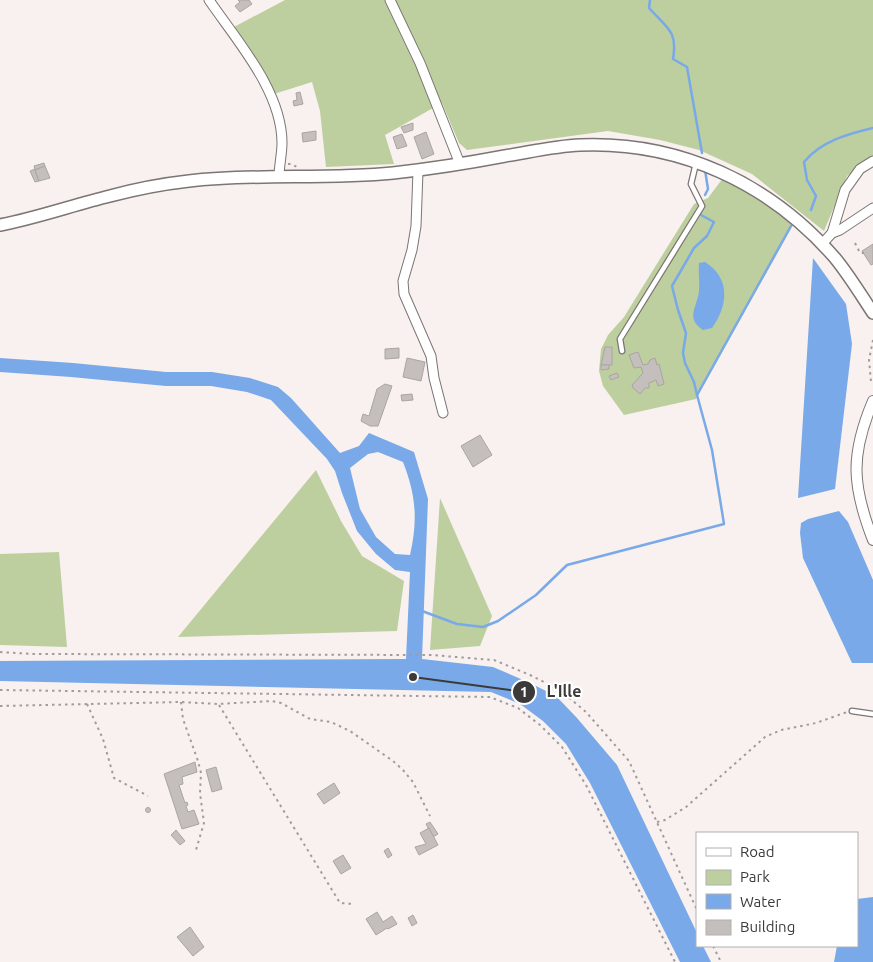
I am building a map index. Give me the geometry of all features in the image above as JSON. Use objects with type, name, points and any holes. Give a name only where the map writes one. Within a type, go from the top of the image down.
[{"type":"main road","points":[[0,225],[53,209],[147,187],[207,176],[279,177],[329,174],[362,176],[460,164],[590,141],[658,150],[724,172],[758,191],[790,214],[822,244],[837,261],[873,313]]},
{"type":"street","points":[[209,0],[265,82],[274,101],[280,120],[282,143],[279,177]]},
{"type":"street","points":[[390,0],[420,63],[460,164]]},
{"type":"street","points":[[822,244],[832,233],[844,190],[860,170],[873,161]]},
{"type":"street","points":[[416,168],[416,226],[412,250],[403,282],[404,294],[431,356],[442,413]]},
{"type":"street","points":[[832,233],[840,230],[873,208]]},
{"type":"street","points":[[872,404],[856,450],[856,478],[858,498],[873,540]]},
{"type":"lane","points":[[622,351],[620,339],[702,206],[691,184],[697,162]]},
{"type":"lane","points":[[852,710],[873,714]]},
{"type":"path","points":[[280,165],[291,164],[300,169]]},
{"type":"path","points":[[855,244],[860,253],[864,254]]},
{"type":"path","points":[[873,340],[869,363],[871,382],[873,384]]},
{"type":"path","points":[[0,652],[34,654],[402,654],[494,660],[560,690],[586,712],[628,761],[696,908]]},
{"type":"path","points":[[0,690],[490,697],[518,708],[540,725],[562,747],[586,785],[675,962]]},
{"type":"path","points":[[0,706],[181,702],[218,704],[272,701],[281,703],[310,719],[331,722],[350,731],[374,748],[403,770],[412,782],[430,816]]},
{"type":"path","points":[[181,702],[183,719],[201,773],[200,794],[204,823],[196,850]]},
{"type":"path","points":[[87,704],[103,739],[114,778],[148,796]]},
{"type":"path","points":[[218,704],[263,774],[340,903],[353,904]]},
{"type":"path","points":[[656,822],[665,820],[686,807],[765,737],[781,730],[816,723],[852,710]]},
{"type":"path","points":[[714,947],[721,962]]},
{"type":"green space","points":[[285,0],[873,0],[873,157],[847,176],[824,231],[752,174],[699,150],[660,140],[608,131],[467,150],[459,143],[442,103],[385,135],[394,164],[326,167],[320,111],[312,82],[274,94],[232,28]]},
{"type":"green space","points":[[723,178],[767,203],[793,225],[696,399],[624,415],[603,386],[599,371],[601,349],[608,335],[624,317],[694,204],[708,198]]},
{"type":"green space","points":[[316,470],[341,521],[362,556],[404,581],[397,631],[178,637]]},
{"type":"green space","points":[[440,498],[492,616],[480,646],[430,650]]},
{"type":"green space","points":[[59,552],[67,647],[0,645],[0,554]]},
{"type":"water","points":[[813,258],[846,304],[852,344],[835,489],[798,498]]},
{"type":"water","points":[[705,262],[719,276],[723,284],[724,302],[712,328],[703,330],[694,321],[693,317],[699,291],[699,263]]},
{"type":"water","points":[[0,358],[166,372],[212,372],[250,378],[278,387],[291,398],[340,453],[359,446],[369,433],[414,452],[428,499],[422,659],[493,667],[556,696],[577,718],[617,765],[696,931],[696,947],[704,947],[711,962],[680,962],[590,783],[566,744],[543,721],[520,704],[491,692],[0,681],[0,661],[406,659],[410,572],[395,570],[376,554],[357,531],[335,471],[327,459],[271,400],[247,392],[211,386],[166,386],[0,372]],"holes":[[[378,452],[403,462],[413,497],[415,519],[410,555],[395,554],[376,537],[360,509],[350,468],[368,454]]]},
{"type":"water","points":[[839,511],[848,522],[873,580],[873,663],[852,663],[803,558],[800,533],[801,523],[808,519]]},
{"type":"water","points":[[873,897],[873,962],[834,962],[837,947],[858,947],[858,899]]},
{"type":"building","points":[[238,0],[249,0],[252,4],[240,12],[235,6],[240,2]]},
{"type":"building","points":[[300,92],[303,104],[294,106],[293,101],[297,100],[296,93]]},
{"type":"building","points":[[413,123],[413,130],[404,133],[401,127]]},
{"type":"building","points":[[316,131],[316,140],[303,142],[302,133]]},
{"type":"building","points":[[426,132],[434,154],[422,159],[414,137]]},
{"type":"building","points":[[402,134],[407,146],[397,149],[393,137]]},
{"type":"building","points":[[44,163],[45,166],[35,170],[39,181],[35,182],[30,171],[35,169],[34,166]]},
{"type":"building","points":[[45,166],[50,178],[39,181],[35,170]]},
{"type":"building","points":[[873,244],[873,264],[871,265],[862,251]]},
{"type":"building","points":[[605,347],[612,347],[612,365],[601,365]]},
{"type":"building","points":[[399,348],[399,358],[385,359],[385,349]]},
{"type":"building","points":[[638,352],[643,365],[648,364],[650,360],[655,358],[657,365],[659,364],[664,384],[658,386],[656,380],[649,383],[649,388],[645,388],[640,394],[632,385],[643,373],[641,367],[634,368],[629,355]]},
{"type":"building","points":[[407,358],[425,362],[421,381],[403,377]]},
{"type":"building","points":[[601,365],[609,365],[609,369],[601,370]]},
{"type":"building","points":[[617,373],[619,377],[611,380],[609,376]]},
{"type":"building","points":[[385,384],[392,386],[378,426],[370,426],[361,421],[363,414],[369,416],[377,389]]},
{"type":"building","points":[[412,394],[413,400],[402,401],[401,395]]},
{"type":"building","points":[[480,435],[492,455],[473,467],[461,446]]},
{"type":"building","points":[[195,762],[197,772],[182,777],[183,784],[179,785],[185,803],[187,802],[188,805],[186,806],[188,812],[194,810],[199,824],[182,829],[164,774]]},
{"type":"building","points":[[216,767],[222,789],[212,792],[206,770]]},
{"type":"building","points":[[334,783],[340,793],[324,804],[317,794]]},
{"type":"building","points":[[148,807],[151,810],[148,813],[145,810]]},
{"type":"building","points":[[430,822],[438,834],[433,837],[426,824]]},
{"type":"building","points":[[429,828],[438,845],[419,855],[415,847],[426,844],[420,833]]},
{"type":"building","points":[[176,830],[185,841],[180,845],[171,835]]},
{"type":"building","points":[[388,848],[392,855],[388,858],[384,851]]},
{"type":"building","points":[[343,855],[351,868],[341,874],[333,861]]},
{"type":"building","points":[[377,912],[383,922],[392,916],[397,924],[376,935],[366,919]]},
{"type":"building","points":[[413,915],[417,923],[412,926],[408,918]]},
{"type":"building","points":[[190,927],[204,947],[193,956],[177,937]]},
{"type":"waterway","points":[[650,0],[649,8],[670,30],[674,42],[673,59],[687,67],[702,153]]},
{"type":"waterway","points":[[811,210],[816,196],[807,180],[804,162],[818,149],[835,139],[873,128]]},
{"type":"waterway","points":[[705,170],[708,189],[705,195]]},
{"type":"waterway","points":[[697,395],[694,382],[685,363],[683,353],[686,333],[672,286],[694,248],[707,236],[714,222],[701,215]]},
{"type":"waterway","points":[[422,611],[457,624],[483,627],[498,621],[536,595],[567,565],[724,524],[712,450],[697,395],[791,226]]},
{"type":"place","name":"L'Ille","points":[[413,677]]}]
